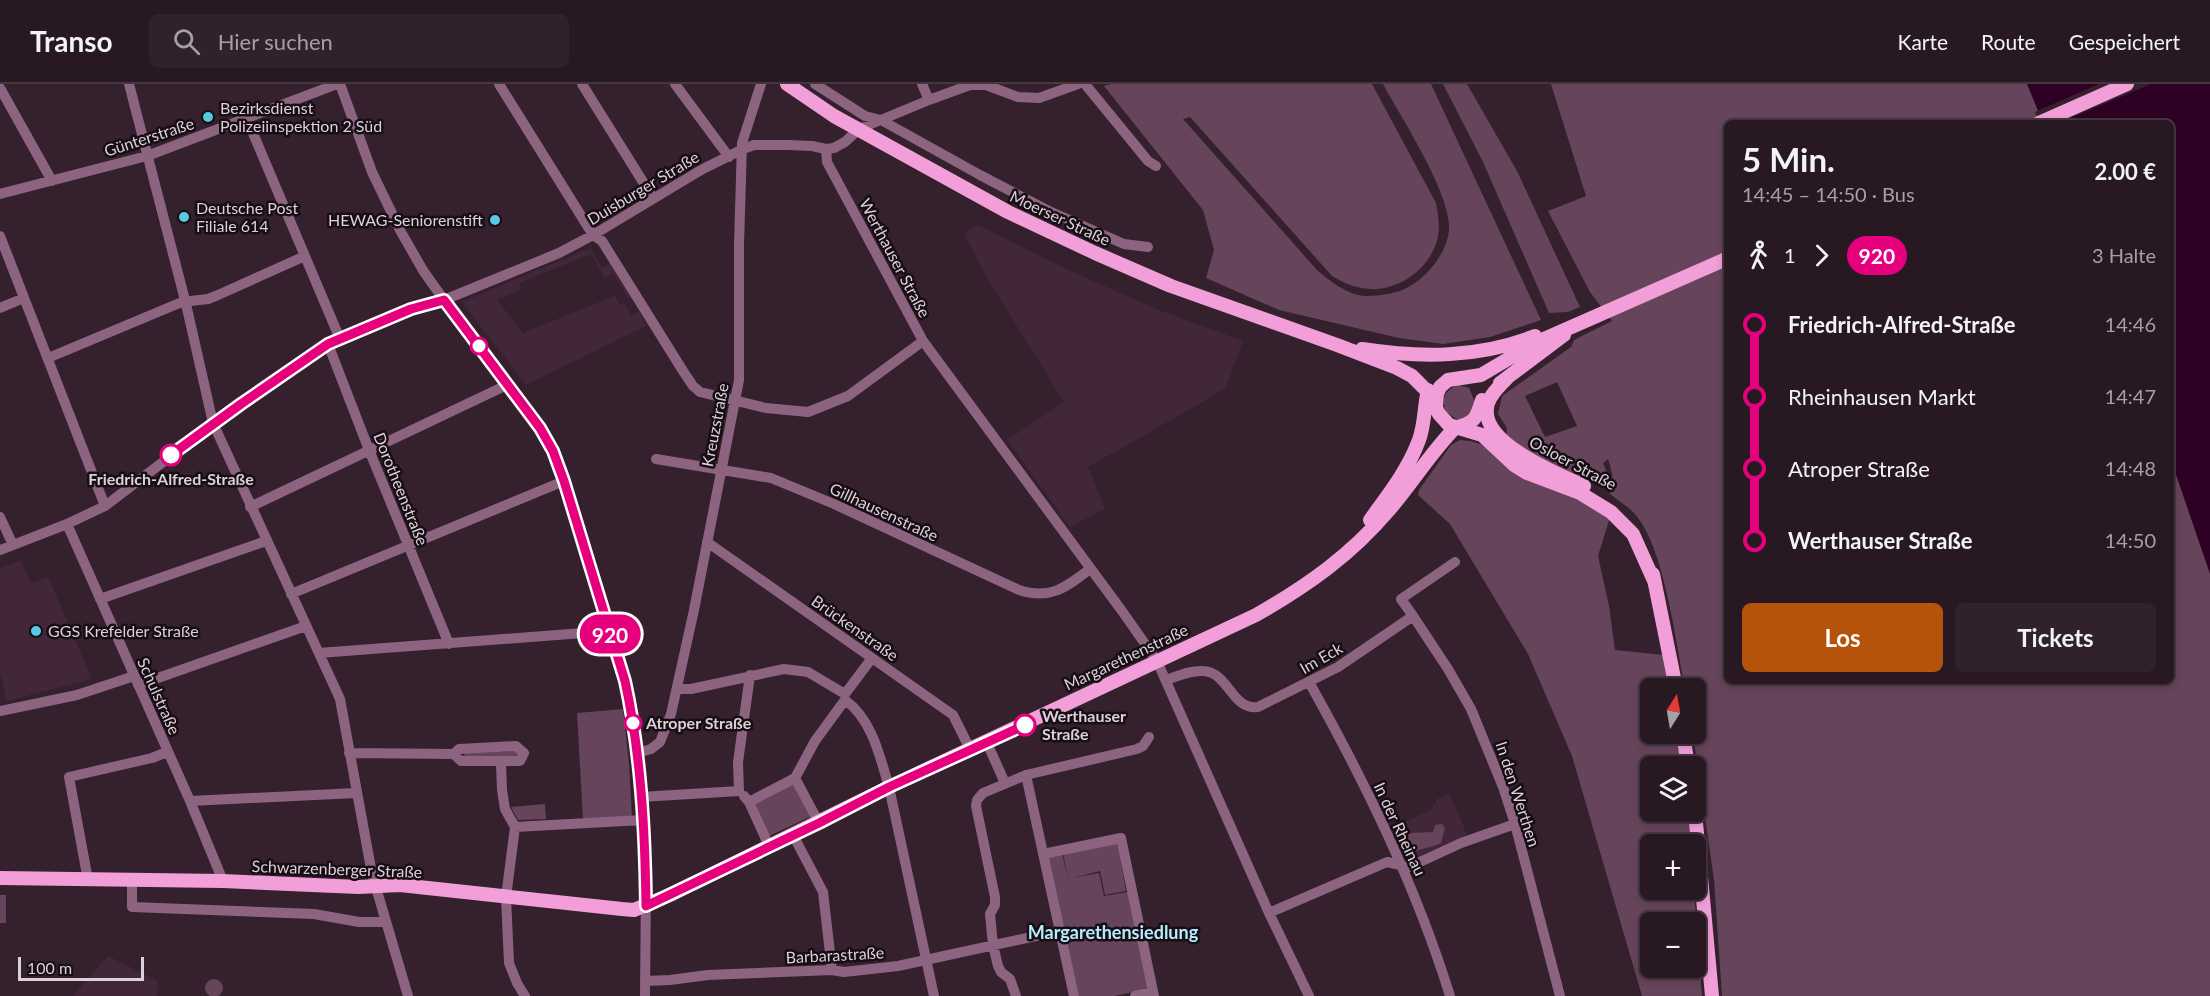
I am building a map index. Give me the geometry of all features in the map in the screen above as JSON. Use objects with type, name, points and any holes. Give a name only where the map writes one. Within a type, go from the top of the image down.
[{"type":"main road","name":"Moerser Straße","points":[[787,84],[830,113],[1008,212],[1095,253],[1171,286],[1397,368],[1412,376],[1427,391],[1444,421],[1455,428]]},
{"type":"main road","points":[[2046,120],[2127,84]]},
{"type":"main road","points":[[1436,406],[1440,387],[1448,380],[1481,375],[1535,343],[1724,261]]},
{"type":"main road","name":"Moerser Straße","points":[[1337,345],[1416,355],[1454,355],[1481,351],[1526,339],[1557,327],[1583,322]]},
{"type":"main road","points":[[1508,377],[1583,322]]},
{"type":"main road","points":[[1427,391],[1440,376],[1455,369],[1493,369]]},
{"type":"main road","name":"Margarethenstraße","points":[[646,906],[889,787],[1257,615],[1290,596],[1334,565],[1369,532],[1390,509],[1442,441],[1455,428],[1475,420],[1489,390],[1508,377]]},
{"type":"main road","name":"Osloer Straße","points":[[1508,377],[1490,398],[1487,405],[1488,422],[1513,449],[1527,460],[1606,496],[1625,512],[1645,540],[1674,678]]},
{"type":"main road","name":"Margarethenstraße","points":[[1350,549],[1401,478],[1410,460],[1422,427],[1427,391]]},
{"type":"main road","name":"Osloer Straße","points":[[1455,428],[1482,435],[1514,465],[1527,473],[1580,493],[1611,512],[1633,534],[1655,583]]},
{"type":"main road","points":[[1696,822],[1712,996]]},
{"type":"main road","name":"Schwarzenberger Straße","points":[[0,878],[223,881],[376,887],[400,885],[622,909],[634,910],[646,906]]},
{"type":"street","points":[[129,84],[185,302],[213,423],[250,507],[320,653],[339,699],[376,887],[408,996]]},
{"type":"street","points":[[338,84],[372,172],[401,232],[424,272],[540,428],[553,451],[564,481],[625,681],[638,753],[646,906],[645,996]]},
{"type":"street","name":"Günterstraße","points":[[0,194],[147,156],[338,84]]},
{"type":"street","points":[[499,84],[593,236],[602,241],[693,386],[700,392],[766,408],[808,412],[848,396],[923,341]]},
{"type":"street","points":[[582,84],[653,198]]},
{"type":"street","points":[[675,84],[729,156]]},
{"type":"street","name":"Kreuzstraße","points":[[638,753],[651,749],[660,742],[667,728],[677,689],[739,380],[742,143],[761,84]]},
{"type":"street","points":[[815,84],[865,116],[881,120],[980,176],[1049,211],[1124,244],[1148,247]]},
{"type":"street","points":[[922,84],[928,100]]},
{"type":"street","points":[[826,149],[846,142],[859,129],[970,85],[986,85],[1018,97],[1039,98],[1078,84]]},
{"type":"street","points":[[1085,84],[1148,161],[1156,166]]},
{"type":"street","points":[[0,88],[52,181]]},
{"type":"street","points":[[247,119],[340,339]]},
{"type":"street","name":"Duisburger Straße","points":[[0,550],[67,524],[105,506],[213,423],[328,344],[411,309],[444,300],[559,253],[593,236],[653,198],[742,149],[754,145],[788,145],[826,149]]},
{"type":"street","name":"Werthauser Straße","points":[[826,149],[827,162],[923,341],[1157,661],[1269,913],[1309,996]]},
{"type":"street","points":[[0,236],[105,506]]},
{"type":"street","points":[[48,358],[168,308],[185,302],[208,299],[305,256]]},
{"type":"street","points":[[0,308],[24,298]]},
{"type":"street","name":"Dorotheenstraße","points":[[328,344],[449,644]]},
{"type":"street","points":[[250,507],[509,384]]},
{"type":"street","name":"Gillhausenstraße","points":[[656,459],[771,478],[834,504],[1032,594],[1045,595],[1067,587],[1090,569]]},
{"type":"street","points":[[291,594],[564,481]]},
{"type":"street","points":[[0,517],[13,545]]},
{"type":"street","name":"Schulstraße","points":[[67,524],[223,881]]},
{"type":"street","points":[[100,599],[266,541]]},
{"type":"street","name":"Brückenstraße","points":[[707,542],[953,715],[970,751]]},
{"type":"street","points":[[1413,616],[1401,598],[1455,562]]},
{"type":"street","name":"Im Eck","points":[[1166,680],[1194,671],[1216,674],[1240,703],[1249,708],[1258,707],[1338,667],[1413,616]]},
{"type":"street","name":"In den Werthen","points":[[1413,616],[1471,709],[1503,787],[1515,824],[1560,996]]},
{"type":"street","points":[[0,711],[136,681],[306,626]]},
{"type":"street","points":[[320,653],[609,631]]},
{"type":"street","points":[[749,802],[795,778],[815,741],[872,658]]},
{"type":"street","points":[[677,689],[691,689],[784,669],[808,672],[845,697],[860,713],[880,755],[889,787],[934,996]]},
{"type":"street","points":[[750,675],[738,762],[740,792],[749,802],[769,846]]},
{"type":"street","name":"In der Rheinau","points":[[1309,682],[1341,739],[1399,864],[1409,880],[1450,996]]},
{"type":"street","points":[[1016,996],[1010,979],[1001,972],[998,966],[993,945],[989,920],[995,897],[976,806],[977,800],[983,793],[1026,775],[1137,749],[1143,746],[1149,737]]},
{"type":"street","points":[[987,743],[1005,783]]},
{"type":"street","points":[[349,753],[454,754],[461,761],[501,763],[520,761],[524,753],[516,746],[494,746],[459,749],[454,754]]},
{"type":"street","points":[[88,880],[69,777],[152,758],[167,752]]},
{"type":"street","points":[[501,763],[505,809],[515,827],[506,897],[509,963],[525,996]]},
{"type":"street","points":[[1026,775],[1074,996]]},
{"type":"street","points":[[795,778],[819,823]]},
{"type":"street","points":[[641,797],[740,792]]},
{"type":"street","points":[[190,801],[356,793]]},
{"type":"street","points":[[515,827],[643,820]]},
{"type":"street","points":[[1269,913],[1387,862],[1409,867],[1461,843],[1515,824]]},
{"type":"street","points":[[793,835],[823,892],[832,970]]},
{"type":"street","points":[[1044,854],[1121,838],[1153,994],[1135,996]]},
{"type":"street","points":[[132,881],[132,907],[314,914],[358,922],[386,922]]},
{"type":"street","name":"Barbarastraße","points":[[645,981],[708,975],[832,970],[844,972],[898,966],[1059,931]]},
{"type":"shaded area","points":[[1111,84],[1372,84],[1436,203],[1439,220],[1438,236],[1428,259],[1410,277],[1387,287],[1361,288],[1349,285],[1332,276],[1190,117],[1183,119],[1317,270],[1345,290],[1364,296],[1392,293],[1416,283],[1433,266],[1445,245],[1449,224],[1440,191],[1422,153],[1383,84],[1431,84],[1541,320],[1490,337],[1443,344],[1399,338],[1279,310],[1206,278],[1214,250],[1203,210],[1104,86]]},
{"type":"shaded area","points":[[1443,84],[1467,84],[1517,171],[1580,307],[1568,312],[1549,313],[1483,162]]},
{"type":"shaded area","points":[[1551,84],[2035,84],[2050,120],[1724,120],[1724,684],[2174,684],[2174,445],[2210,549],[2210,996],[1722,996],[1714,880],[1706,822],[1706,756],[1696,756],[1694,744],[1706,744],[1706,678],[1683,678],[1667,594],[1653,545],[1643,525],[1632,511],[1610,494],[1613,481],[1608,459],[1603,463],[1607,472],[1602,476],[1598,475],[1596,470],[1590,471],[1589,477],[1581,481],[1506,439],[1507,428],[1498,414],[1502,396],[1571,347],[1574,340],[1612,321],[1590,292],[1548,211],[1586,196]],"holes":[[[1557,382],[1577,426],[1545,437],[1525,396]]]},
{"type":"shaded area","points":[[2027,84],[2210,84],[2210,574],[2174,469],[2174,120],[2042,120]]},
{"type":"shaded area","points":[[978,225],[1075,273],[1156,309],[1243,341],[1226,387],[1088,467],[1105,509],[1070,527],[1007,440],[1064,402],[984,273],[966,237],[965,233]]},
{"type":"shaded area","points":[[590,248],[602,268],[610,263],[631,298],[624,303],[632,316],[639,311],[646,326],[526,385],[462,302]],"holes":[[[591,254],[605,278],[613,273],[629,299],[620,305],[615,296],[523,333],[497,300],[521,290],[519,283]]]},
{"type":"shaded area","points":[[1459,385],[1469,388],[1476,405],[1473,416],[1459,421],[1446,412],[1444,399],[1448,391]]},
{"type":"shaded area","points":[[1460,440],[1470,441],[1490,447],[1611,514],[1598,556],[1609,606],[1615,650],[1664,655],[1668,678],[1640,678],[1640,744],[1679,744],[1680,756],[1640,756],[1640,822],[1689,822],[1690,834],[1640,834],[1640,900],[1695,900],[1696,912],[1640,912],[1640,978],[1701,978],[1702,996],[1642,996],[1572,756],[1528,654],[1450,524],[1418,495],[1419,490],[1451,445]]},
{"type":"shaded area","name":"GGS Krefelder Straße","points":[[21,560],[31,583],[48,577],[92,679],[7,701],[0,672],[0,568]]},
{"type":"shaded area","points":[[623,709],[632,817],[583,819],[577,713]]},
{"type":"shaded area","points":[[518,751],[518,757],[465,757],[464,753]]},
{"type":"shaded area","points":[[794,783],[812,816],[769,836],[755,805],[757,800]]},
{"type":"shaded area","points":[[1450,794],[1467,835],[1415,858],[1405,855],[1392,828],[1433,809],[1433,803],[1438,806],[1435,800]]},
{"type":"shaded area","points":[[545,804],[546,819],[518,820],[511,807]]},
{"type":"shaded area","points":[[1442,824],[1445,828],[1441,843],[1414,852],[1405,850],[1397,834],[1400,830],[1411,833],[1433,832],[1435,825]]},
{"type":"shaded area","points":[[1117,842],[1126,891],[1105,895],[1100,871],[1073,878],[1099,873],[1104,896],[1128,892],[1149,989],[1114,996],[1079,996],[1048,856],[1062,853],[1068,879],[1063,853]]},
{"type":"shaded area","points":[[0,895],[6,895],[6,923],[0,923]]},
{"type":"shaded area","points":[[108,956],[158,981],[157,996],[73,996]]},
{"type":"shaded area","points":[[214,979],[220,982],[223,988],[220,994],[214,997],[208,994],[205,988],[208,982]]},
{"type":"pier","points":[[2099,84],[2151,84],[2066,120],[2039,120],[2035,112]]},
{"type":"bus line","name":"920","points":[[171,455],[328,344],[411,309],[444,300],[540,428],[553,451],[564,481],[625,681],[630,706],[638,753],[646,906],[889,787],[1025,725]]},
{"type":"place","name":"Bezirksdienst Polizeiinspektion 2 Süd","points":[[208,117]]},
{"type":"place","name":"Deutsche Post Filiale 614","points":[[184,217]]},
{"type":"place","name":"HEWAG-Seniorenstift","points":[[495,220]]},
{"type":"place","name":"Friedrich-Alfred-Straße","points":[[171,455]]},
{"type":"place","name":"GGS Krefelder Straße","points":[[36,631]]},
{"type":"place","name":"Atroper Straße","points":[[633,723]]},
{"type":"place","name":"Werthauser Straße","points":[[1025,725]]},
{"type":"district","name":"Margarethensiedlung","points":[[1113,933]]}]
